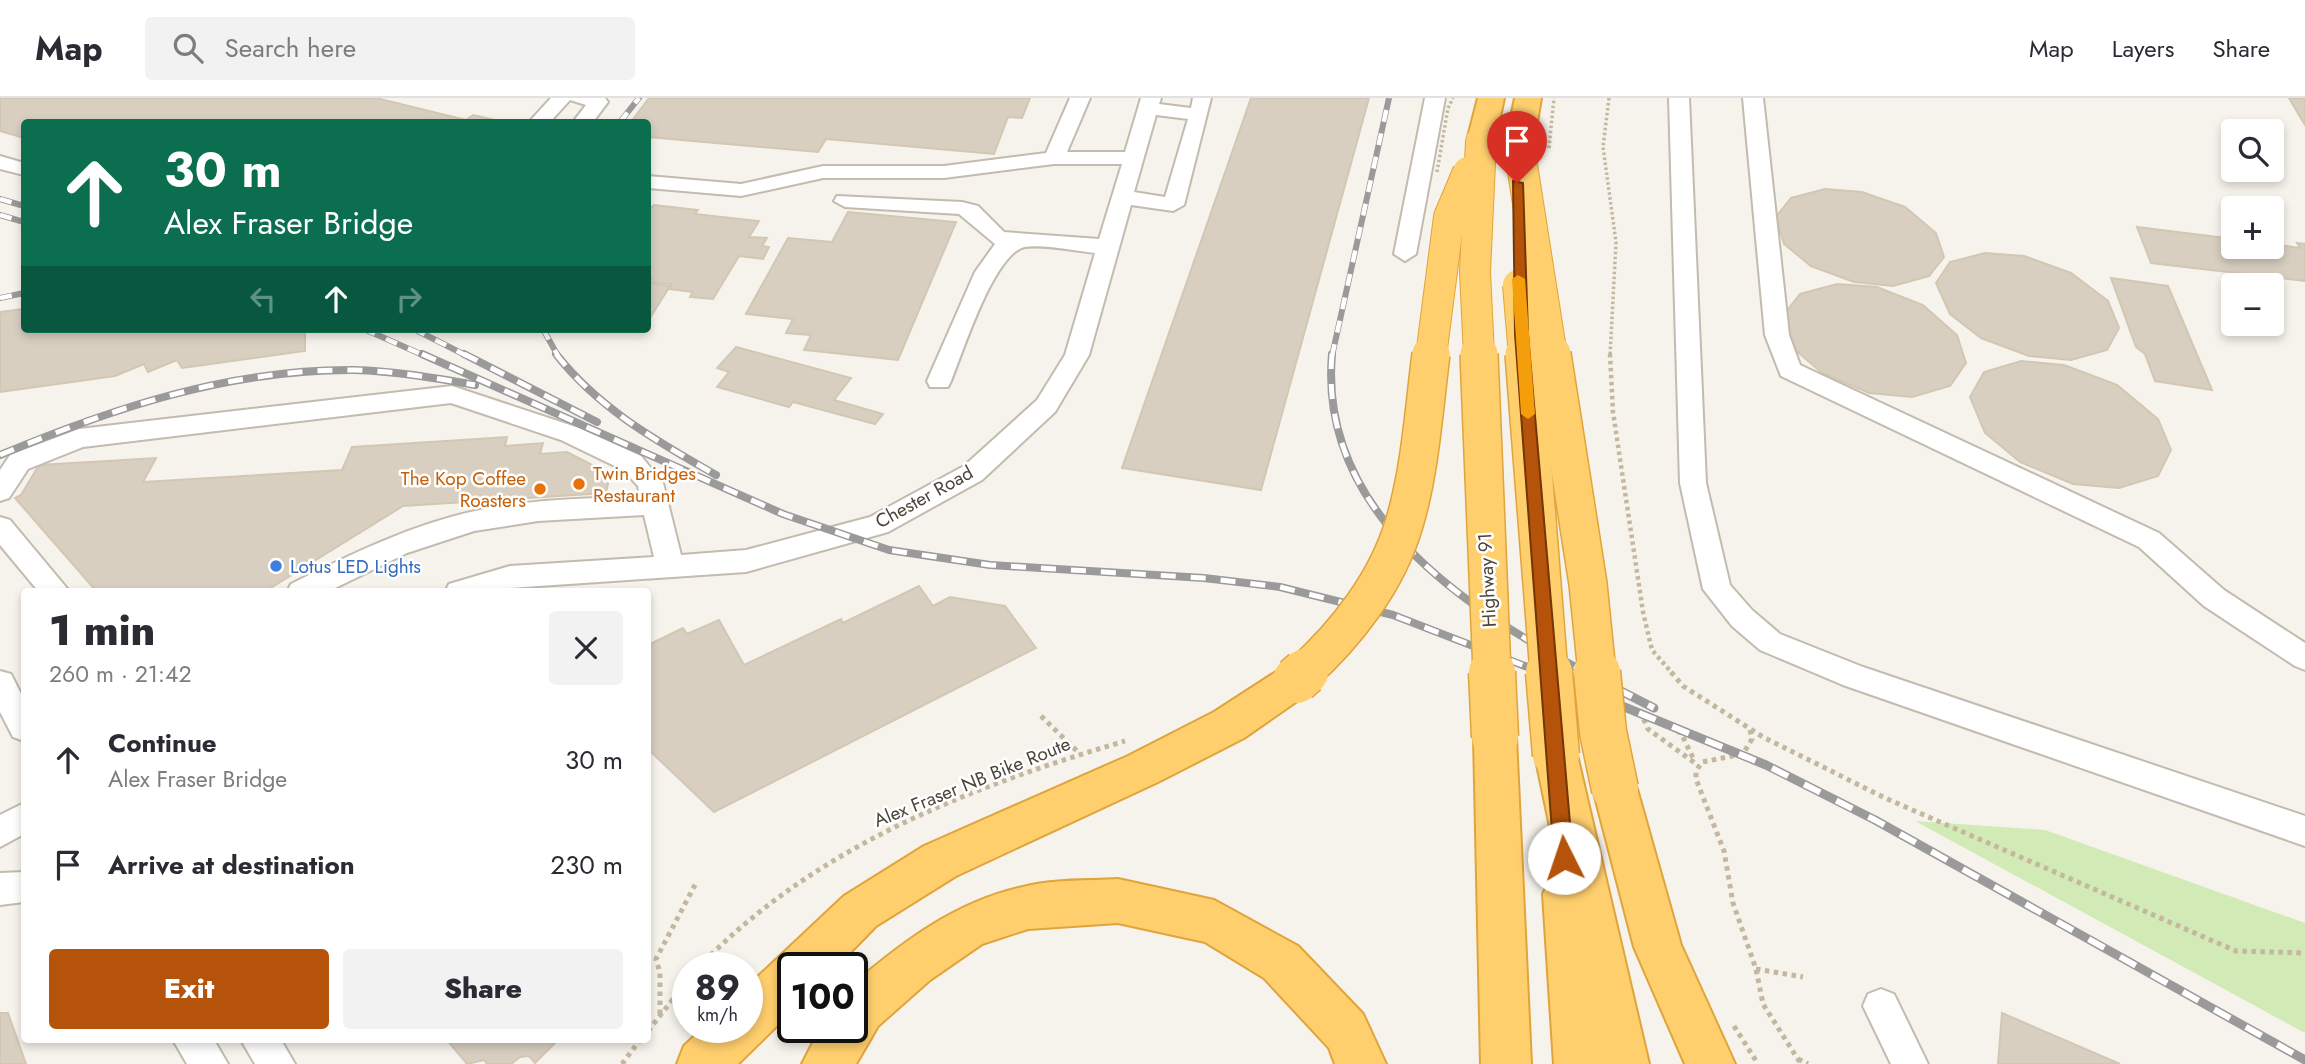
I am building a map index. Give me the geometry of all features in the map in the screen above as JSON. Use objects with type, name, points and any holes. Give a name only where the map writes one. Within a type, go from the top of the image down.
[{"type":"highway","name":"Highway 91","points":[[1491,98],[1477,178],[1475,272],[1506,1064]]},
{"type":"highway","points":[[1528,98],[1519,146],[1517,226],[1520,311],[1579,1064]]},
{"type":"highway","points":[[818,952],[860,911],[940,861],[1143,769],[1229,725],[1296,680],[1332,647],[1385,569],[1404,524],[1421,429],[1449,217],[1482,141]]},
{"type":"highway","points":[[1519,146],[1588,584],[1602,732],[1658,947],[1710,1064]]},
{"type":"highway","points":[[1556,755],[1624,1064]]},
{"type":"highway","points":[[868,1003],[913,964],[968,927],[1027,907],[1118,901],[1214,922],[1281,962],[1346,1031],[1361,1064]]},
{"type":"highway","points":[[763,1006],[777,992]]},
{"type":"highway","points":[[827,1064],[840,1043]]},
{"type":"street","points":[[542,119],[562,98]]},
{"type":"street","points":[[579,98],[598,102],[585,119]]},
{"type":"street","points":[[1054,158],[1080,98]]},
{"type":"street","points":[[1405,254],[1435,98]]},
{"type":"street","points":[[1679,98],[1693,483],[1717,589],[1742,618],[1770,642],[1853,676],[2305,831]]},
{"type":"street","points":[[1753,98],[1777,335],[1790,370],[2150,540],[2214,598],[2305,658]]},
{"type":"street","points":[[1123,197],[1173,205],[1200,106],[1150,103]]},
{"type":"street","name":"Chester Road","points":[[473,588],[510,577],[746,561],[843,536],[878,524],[973,473],[1046,406],[1077,355],[1150,103]]},
{"type":"street","points":[[651,182],[741,190],[822,172],[944,172],[1054,158],[1134,158]]},
{"type":"street","points":[[0,162],[21,168]]},
{"type":"street","points":[[845,201],[962,208],[970,211],[998,239],[1108,247]]},
{"type":"street","points":[[939,381],[990,265],[1003,249],[1018,242]]},
{"type":"street","points":[[0,491],[19,463],[79,438],[452,394],[570,434],[632,463],[650,483],[670,566]]},
{"type":"street","points":[[308,588],[365,559],[465,524],[501,516],[654,505]]},
{"type":"street","points":[[0,527],[53,588]]},
{"type":"street","points":[[0,683],[21,722]]},
{"type":"street","points":[[0,832],[21,819]]},
{"type":"street","points":[[0,889],[21,887]]},
{"type":"street","points":[[1881,1006],[1910,1064]]},
{"type":"street","points":[[193,1043],[210,1064]]},
{"type":"street","points":[[261,1043],[277,1064]]},
{"type":"path","points":[[1609,98],[1603,147],[1616,242],[1610,349],[1613,412],[1643,612],[1652,650],[1683,686],[1750,730],[1885,798],[2236,951],[2305,953]]},
{"type":"path","points":[[1640,711],[1648,729],[1695,763]]},
{"type":"path","points":[[1041,716],[1080,754]]},
{"type":"path","points":[[1671,724],[1682,735],[1695,763],[1702,799],[1724,851],[1732,903],[1756,969],[1763,1004],[1799,1061],[1808,1064]]},
{"type":"path","points":[[1696,771],[1702,762],[1742,754],[1752,739],[1750,730]]},
{"type":"path","name":"Alex Fraser NB Bike Route","points":[[713,952],[740,924],[820,868],[943,807],[1080,754],[1135,738]]},
{"type":"path","points":[[660,1014],[660,973],[656,959],[696,883]]},
{"type":"path","points":[[1756,969],[1804,977]]},
{"type":"path","points":[[651,1027],[672,999]]},
{"type":"path","points":[[625,1062],[638,1043]]},
{"type":"green space","points":[[1915,821],[2045,830],[2305,923],[2305,1033]]},
{"type":"building","points":[[0,98],[376,98],[462,119],[21,119],[21,137],[0,131]]},
{"type":"building","points":[[649,98],[1030,98],[1022,118],[1008,117],[994,154],[826,139],[818,152],[651,137],[651,119],[633,119]]},
{"type":"building","points":[[1251,98],[1369,98],[1261,490],[1122,468]]},
{"type":"building","points":[[2289,98],[2305,98],[2305,125]]},
{"type":"building","points":[[473,115],[490,119],[467,119]]},
{"type":"building","points":[[1825,189],[1862,192],[1905,207],[1936,233],[1944,257],[1929,276],[1893,286],[1854,282],[1811,266],[1784,244],[1776,217],[1791,198]]},
{"type":"building","points":[[654,205],[698,210],[695,214],[759,221],[749,237],[767,238],[762,246],[769,247],[763,259],[739,256],[713,299],[690,297],[693,292],[669,289],[672,284],[651,282],[651,208]]},
{"type":"building","points":[[848,212],[956,222],[898,360],[804,350],[811,335],[786,333],[793,319],[746,314],[788,238],[832,242]]},
{"type":"building","points":[[2137,227],[2221,238],[2221,259],[2284,259],[2284,246],[2300,248],[2297,243],[2305,244],[2305,281],[2284,279],[2284,273],[2237,273],[2151,263]]},
{"type":"building","points":[[1985,253],[2024,256],[2071,273],[2108,301],[2119,328],[2107,350],[2071,360],[2029,356],[1981,338],[1950,314],[1936,283],[1950,262]]},
{"type":"building","points":[[2111,278],[2168,286],[2212,390],[2155,381],[2145,354],[2136,347]]},
{"type":"building","points":[[651,283],[670,286],[651,316]]},
{"type":"building","points":[[1837,284],[1877,287],[1923,305],[1957,335],[1966,363],[1950,386],[1912,397],[1869,393],[1822,373],[1793,348],[1783,316],[1800,294]]},
{"type":"building","points":[[21,309],[21,333],[305,333],[305,351],[182,368],[177,360],[148,372],[144,364],[115,376],[0,392],[0,312]]},
{"type":"building","points":[[736,347],[851,378],[834,400],[883,414],[875,424],[793,402],[789,407],[717,387],[729,372],[717,368]]},
{"type":"building","points":[[2021,361],[2064,365],[2117,385],[2158,419],[2171,450],[2158,476],[2119,488],[2073,484],[2020,462],[1985,433],[1970,397],[1984,372]]},
{"type":"building","points":[[507,437],[505,446],[543,443],[540,454],[567,452],[610,474],[606,493],[403,506],[270,588],[94,588],[15,498],[21,495],[39,465],[156,458],[143,482],[342,470],[352,447]]},
{"type":"building","points":[[919,586],[933,606],[950,597],[1005,606],[1036,648],[714,812],[651,752],[651,644],[683,628],[687,634],[719,620],[744,665],[841,619],[843,623]]},
{"type":"building","points":[[0,1013],[8,1013],[26,1064],[0,1064]]},
{"type":"building","points":[[2002,1013],[2120,1064],[1998,1064]]},
{"type":"building","points":[[450,1043],[555,1043],[535,1063],[529,1056],[520,1057],[511,1064],[487,1064],[484,1060],[467,1064]]},
{"type":"railway","points":[[622,119],[639,98]]},
{"type":"railway","points":[[1332,356],[1389,98]]},
{"type":"railway","points":[[0,199],[21,205]]},
{"type":"railway","points":[[0,215],[21,221]]},
{"type":"railway","points":[[0,298],[21,294]]},
{"type":"railway","points":[[373,333],[425,356]]},
{"type":"railway","points":[[422,333],[467,356]]},
{"type":"railway","points":[[545,333],[558,356]]},
{"type":"railway","points":[[422,354],[783,514],[889,550],[990,565],[1204,578],[1280,587],[1393,615],[1543,673]]},
{"type":"railway","points":[[464,354],[597,422]]},
{"type":"railway","points":[[556,354],[573,374],[610,407],[651,436],[716,475]]},
{"type":"railway","points":[[1332,356],[1334,410],[1349,462],[1374,507],[1408,549],[1449,586],[1494,618],[1587,673]]},
{"type":"railway","points":[[0,455],[129,407],[173,394],[262,376],[354,370],[400,373],[475,385]]},
{"type":"railway","points":[[1539,672],[1766,765],[1875,820],[2305,1060]]},
{"type":"railway","points":[[1584,672],[1654,708]]},
{"type":"slow traffic","points":[[1518,279],[1528,414]]},
{"type":"place","name":"Twin Bridges Restaurant","points":[[579,484]]},
{"type":"place","name":"The Kop Coffee Roasters","points":[[540,489]]},
{"type":"place","name":"Lotus LED Lights","points":[[276,566]]},
{"type":"route","points":[[1517,183],[1522,334],[1564,858]]}]
